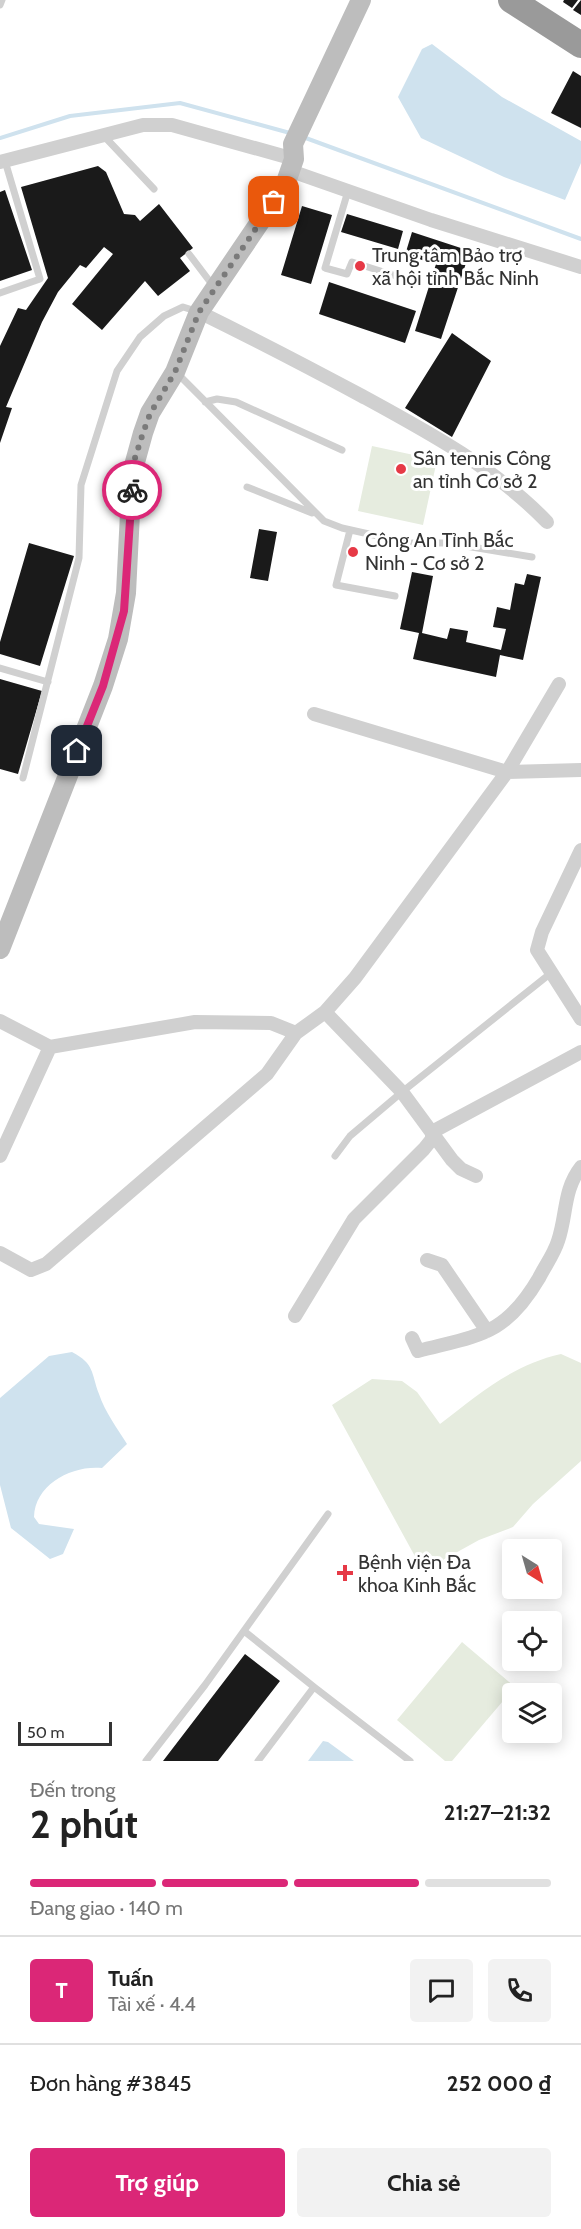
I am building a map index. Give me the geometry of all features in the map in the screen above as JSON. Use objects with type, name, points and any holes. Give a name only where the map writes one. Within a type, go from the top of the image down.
[{"type":"highway","points":[[512,0],[581,45]]},
{"type":"street","points":[[0,949],[103,686],[118,639],[126,593],[135,458],[150,414],[175,372],[199,312],[285,185],[306,117],[361,0]]},
{"type":"street","points":[[2,161],[143,125],[172,125],[292,159],[348,191],[581,267]]},
{"type":"street","points":[[199,312],[399,416],[464,454],[520,494],[547,522]]},
{"type":"street","points":[[0,1253],[31,1270],[46,1264],[267,1074],[296,1032],[325,1012],[355,978],[507,772],[559,684]]},
{"type":"street","points":[[314,714],[507,772],[581,770]]},
{"type":"street","points":[[581,850],[537,947],[538,953],[581,1018]]},
{"type":"street","points":[[325,1012],[402,1092],[456,1164],[476,1176]]},
{"type":"street","points":[[0,1021],[50,1047],[195,1022],[270,1023],[296,1032]]},
{"type":"street","points":[[0,1156],[50,1047]]},
{"type":"street","points":[[432,1132],[581,1052]]},
{"type":"street","points":[[295,1316],[354,1219],[424,1149],[432,1139],[432,1132]]},
{"type":"street","points":[[412,1338],[418,1351],[488,1331],[505,1322],[518,1309],[558,1241],[569,1187],[581,1167]]},
{"type":"street","points":[[427,1260],[442,1265],[488,1331]]},
{"type":"lane","points":[[0,5],[2,0]]},
{"type":"lane","points":[[103,135],[154,189]]},
{"type":"lane","points":[[0,293],[40,279],[2,161]]},
{"type":"lane","points":[[348,191],[325,268],[347,274],[352,262],[411,281],[417,265]]},
{"type":"lane","points":[[189,254],[215,289]]},
{"type":"lane","points":[[23,778],[79,558],[81,485],[117,371],[140,337],[164,316],[183,307],[199,312]]},
{"type":"lane","points":[[175,372],[324,521],[350,530],[409,543],[448,543],[532,557]]},
{"type":"lane","points":[[205,402],[217,399],[236,402],[342,450]]},
{"type":"lane","points":[[247,487],[317,515]]},
{"type":"lane","points":[[350,530],[336,585],[395,596]]},
{"type":"lane","points":[[0,668],[48,682]]},
{"type":"lane","points":[[335,1156],[350,1136],[551,973]]},
{"type":"lane","points":[[146,1761],[328,1514]]},
{"type":"lane","points":[[244,1631],[410,1761]]},
{"type":"lane","points":[[258,1761],[314,1687]]},
{"type":"shaded area","points":[[372,446],[437,460],[423,525],[358,511]]},
{"type":"shaded area","points":[[561,1354],[581,1363],[581,1461],[533,1504],[513,1527],[479,1540],[423,1571],[332,1405],[372,1379],[402,1381],[417,1392],[440,1424],[511,1373]]},
{"type":"shaded area","points":[[462,1642],[510,1683],[502,1683],[502,1702],[452,1761],[445,1761],[397,1720]]},
{"type":"water","points":[[432,44],[502,97],[581,141],[581,163],[565,200],[504,177],[421,138],[398,97],[422,49]]},
{"type":"water","points":[[72,1352],[89,1365],[104,1407],[127,1444],[102,1468],[68,1473],[48,1486],[41,1495],[34,1517],[39,1524],[74,1529],[63,1554],[50,1559],[11,1528],[0,1485],[0,1398],[49,1356]]},
{"type":"water","points":[[323,1741],[328,1742],[354,1761],[308,1761]]},
{"type":"building","points":[[564,0],[578,0],[572,8],[563,2]]},
{"type":"building","points":[[581,0],[581,15],[573,10]]},
{"type":"building","points":[[573,71],[581,76],[581,128],[551,113]]},
{"type":"building","points":[[98,166],[106,172],[124,214],[135,215],[140,221],[159,204],[193,248],[180,258],[190,271],[158,296],[145,281],[102,330],[72,304],[113,254],[104,247],[86,268],[80,265],[58,292],[42,322],[6,407],[12,408],[0,443],[0,346],[18,308],[26,310],[48,278],[21,187]]},
{"type":"building","points":[[5,190],[32,270],[0,281],[0,192]]},
{"type":"building","points":[[302,206],[332,215],[311,284],[281,275]]},
{"type":"building","points":[[347,214],[403,231],[398,249],[341,232]]},
{"type":"building","points":[[412,232],[470,251],[441,339],[415,331],[436,264],[405,255]]},
{"type":"building","points":[[329,282],[416,311],[405,343],[319,314]]},
{"type":"building","points":[[452,333],[491,361],[452,437],[405,408]]},
{"type":"building","points":[[259,529],[277,532],[268,581],[250,578]]},
{"type":"building","points":[[29,543],[74,556],[40,666],[0,654],[0,642]]},
{"type":"building","points":[[412,572],[433,576],[422,633],[447,639],[450,628],[468,631],[466,642],[501,650],[506,629],[493,627],[497,607],[510,610],[515,583],[524,585],[527,574],[541,577],[523,660],[500,655],[496,677],[413,659],[419,633],[400,629]]},
{"type":"building","points":[[0,679],[42,691],[18,774],[0,769]]},
{"type":"building","points":[[245,1654],[280,1681],[218,1761],[163,1761]]},
{"type":"waterway","points":[[0,138],[70,116],[180,103],[290,133]]},
{"type":"waterway","points":[[303,137],[581,239]]},
{"type":"way so far","points":[[132,490],[135,458],[150,414],[175,372],[199,312],[274,202]]},
{"type":"place","name":"Trung tâm Bảo trợ xã hội tỉnh Bắc Ninh","points":[[360,266]]},
{"type":"place","name":"Sân tennis Công an tỉnh Cơ sở 2","points":[[401,469]]},
{"type":"place","name":"Công An Tỉnh Bắc Ninh - Cơ sở 2","points":[[353,552]]},
{"type":"place","name":"Bệnh viện Đa khoa Kinh Bắc","points":[[345,1573]]},
{"type":"route","points":[[77,751],[103,686],[124,611],[132,490]]}]
